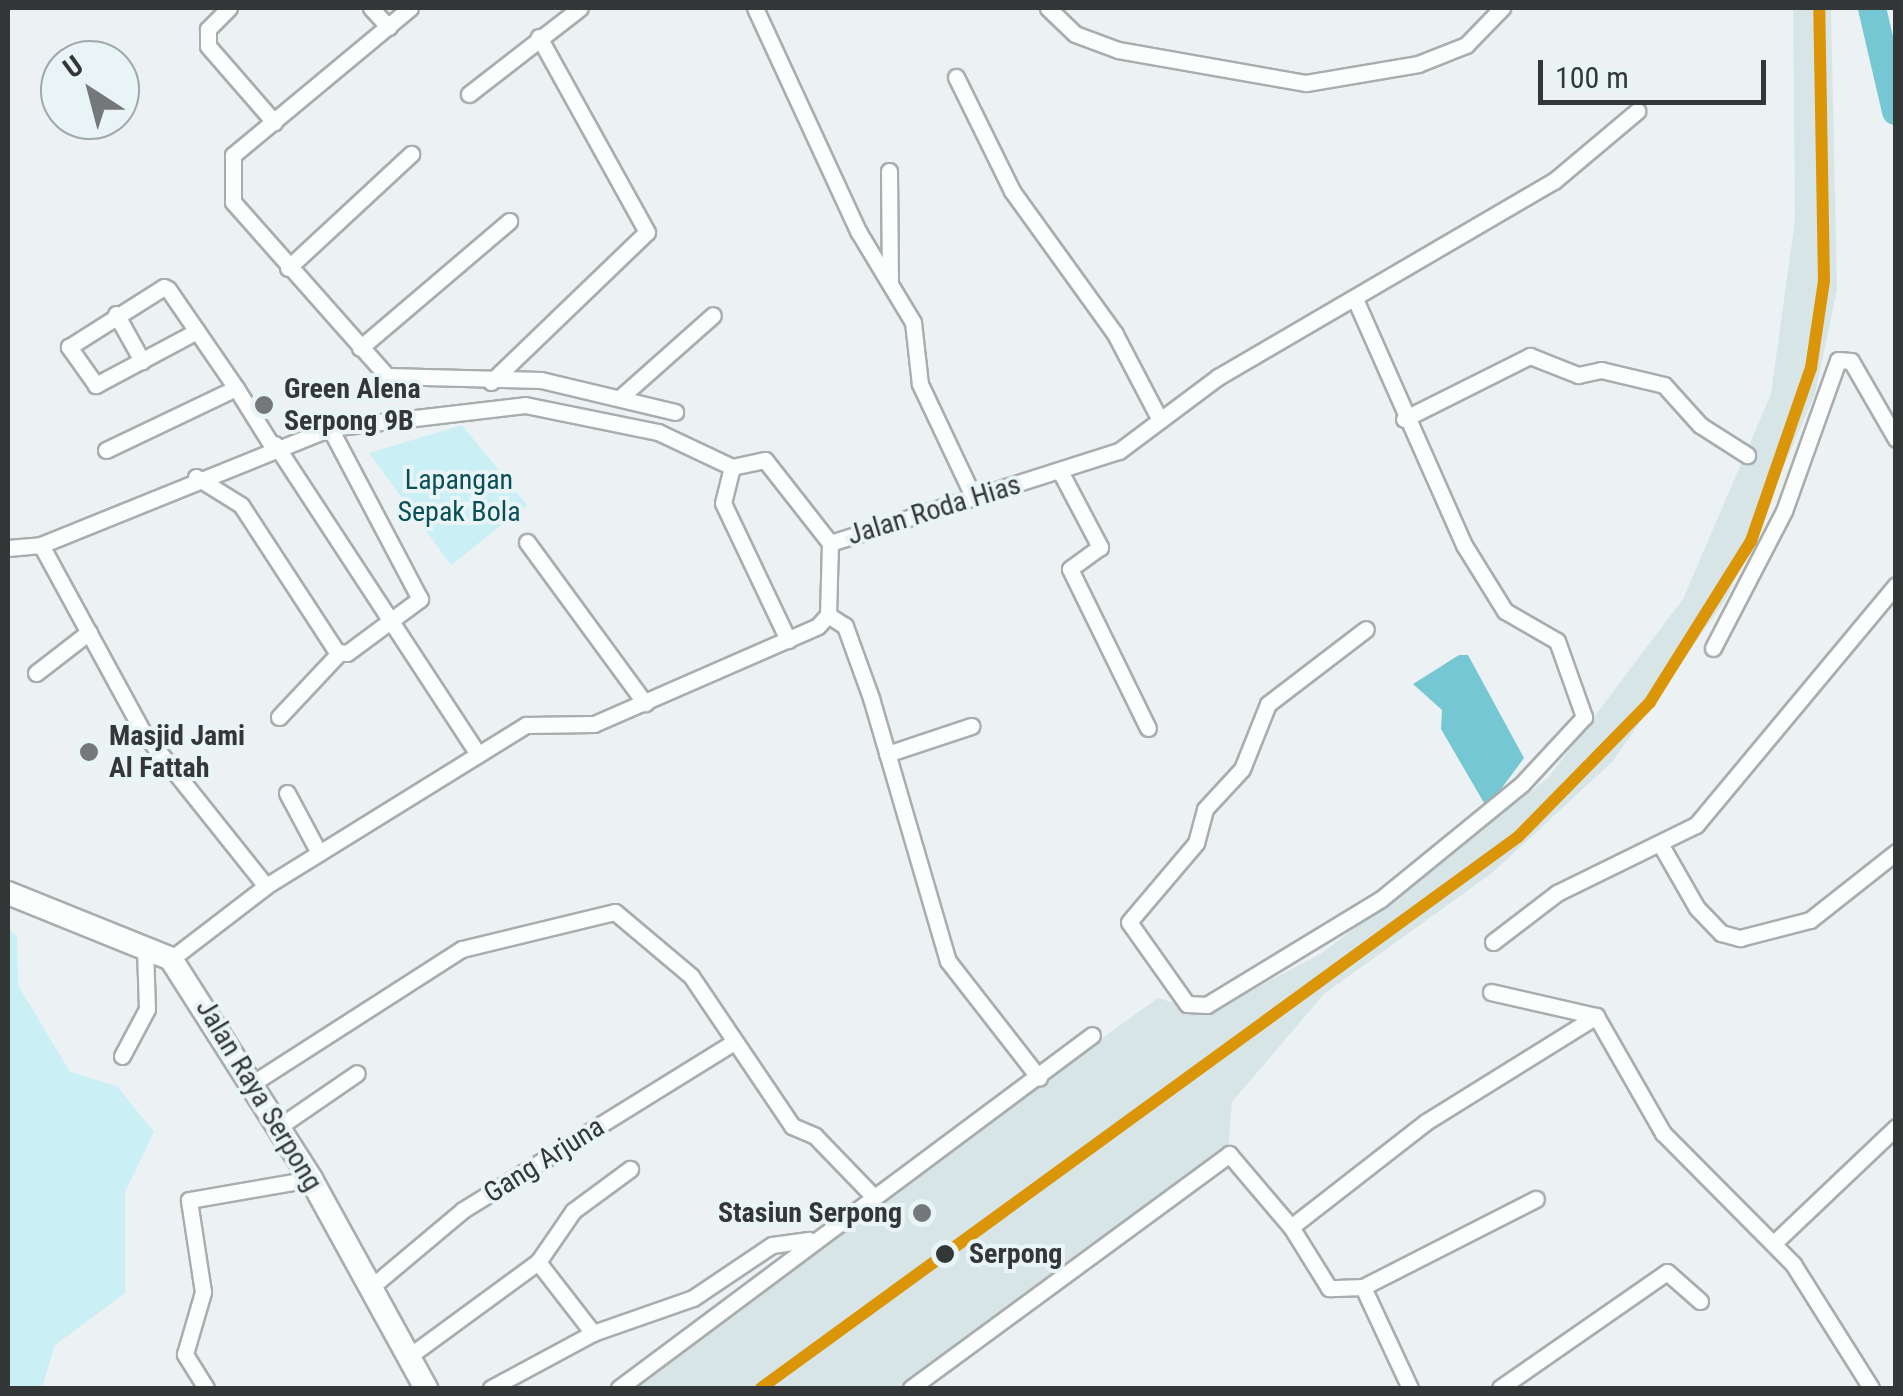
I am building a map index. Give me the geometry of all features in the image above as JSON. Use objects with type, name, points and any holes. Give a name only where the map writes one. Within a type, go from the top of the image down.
[{"type":"main road","points":[[8,893],[172,959]]},
{"type":"main road","name":"Jalan Raya Serpong","points":[[172,959],[280,1126],[426,1388]]},
{"type":"street","points":[[230,8],[208,29],[208,46],[274,122]]},
{"type":"street","points":[[371,8],[388,27]]},
{"type":"street","points":[[410,8],[233,155],[226,180],[288,268],[360,348],[395,380],[541,380],[623,395],[675,412]]},
{"type":"street","points":[[470,94],[538,36],[580,8]]},
{"type":"street","points":[[755,8],[918,335],[924,396],[970,492]]},
{"type":"street","points":[[1048,8],[1075,34],[1118,50],[1306,83],[1418,64],[1466,45],[1502,8]]},
{"type":"street","points":[[491,382],[646,232],[538,36]]},
{"type":"street","points":[[956,77],[1012,191],[1115,334],[1160,420]]},
{"type":"street","name":"Jalan Roda Hias","points":[[828,615],[830,543],[970,492],[1060,472],[1119,451],[1160,420],[1568,172],[1637,111]]},
{"type":"street","points":[[288,268],[411,154]]},
{"type":"street","points":[[889,171],[890,283]]},
{"type":"street","points":[[360,348],[509,221]]},
{"type":"street","points":[[196,331],[96,385],[78,365],[70,342],[160,286],[196,331],[396,621],[478,754]]},
{"type":"street","points":[[1355,299],[1404,419],[1500,605],[1557,641],[1584,716],[1522,784],[1381,899],[1207,1005],[1187,1004],[1129,922],[1196,843],[1205,809],[1242,769],[1268,704],[1366,629]]},
{"type":"street","points":[[116,314],[142,361]]},
{"type":"street","points":[[623,395],[713,315]]},
{"type":"street","points":[[1404,419],[1530,356],[1578,374],[1601,370],[1664,386],[1700,425],[1747,455]]},
{"type":"street","points":[[1712,648],[1784,511],[1838,360],[1851,360],[1896,439]]},
{"type":"street","points":[[106,450],[236,388]]},
{"type":"street","points":[[12,554],[42,545],[273,444],[330,428],[559,408],[658,432],[732,468],[779,467],[830,543]]},
{"type":"street","points":[[278,717],[339,653],[396,621],[420,596],[369,517],[330,428]]},
{"type":"street","points":[[732,468],[724,503],[788,640]]},
{"type":"street","points":[[1060,472],[1100,547],[1070,569],[1148,728]]},
{"type":"street","points":[[196,477],[240,505],[339,653]]},
{"type":"street","points":[[528,542],[645,703]]},
{"type":"street","points":[[42,545],[143,732],[266,886]]},
{"type":"street","points":[[1493,942],[1557,893],[1662,848],[1724,800],[1856,622],[1896,585]]},
{"type":"street","points":[[172,959],[266,886],[532,723],[581,728],[788,640],[828,615],[845,626],[948,960],[1039,1078]]},
{"type":"street","points":[[36,673],[89,632]]},
{"type":"street","points":[[887,754],[971,726]]},
{"type":"street","points":[[287,793],[319,853]]},
{"type":"street","points":[[1662,848],[1697,908],[1720,933],[1740,938],[1800,925],[1896,852]]},
{"type":"street","points":[[253,1083],[462,949],[614,912],[691,976],[729,1045],[792,1126],[816,1136],[871,1194]]},
{"type":"street","points":[[122,1056],[146,1009],[145,948]]},
{"type":"street","points":[[1491,992],[1596,1016],[1663,1133],[1775,1242],[1828,1310],[1871,1388]]},
{"type":"street","points":[[1290,1227],[1426,1122],[1596,1016]]},
{"type":"street","points":[[619,1388],[808,1240],[1039,1078],[1092,1035]]},
{"type":"street","name":"Gang Arjuna","points":[[370,1288],[476,1201],[729,1045]]},
{"type":"street","points":[[280,1126],[357,1073]]},
{"type":"street","points":[[1775,1242],[1896,1127]]},
{"type":"street","points":[[910,1388],[1229,1154],[1290,1227],[1329,1288],[1363,1287],[1536,1199]]},
{"type":"street","points":[[408,1356],[538,1262],[573,1211],[630,1169]]},
{"type":"street","points":[[206,1388],[185,1354],[203,1292],[190,1200],[311,1179]]},
{"type":"street","points":[[492,1388],[593,1333],[693,1298],[772,1245],[808,1240]]},
{"type":"street","points":[[538,1262],[593,1333]]},
{"type":"street","points":[[1500,1388],[1667,1272],[1700,1301]]},
{"type":"street","points":[[1363,1287],[1410,1388]]},
{"type":"shaded area","points":[[1793,8],[1831,8],[1837,290],[1815,394],[1727,597],[1613,761],[1492,873],[1324,994],[1232,1102],[1228,1153],[911,1388],[615,1388],[1158,998],[1209,1013],[1322,953],[1548,778],[1683,599],[1771,394],[1795,220]]},
{"type":"green space","name":"Lapangan Sepak Bola","points":[[462,425],[527,505],[451,565],[369,453]]},
{"type":"green space","points":[[8,928],[17,936],[18,985],[70,1072],[117,1086],[154,1132],[125,1192],[125,1293],[55,1345],[42,1388],[8,1388]]},
{"type":"water","points":[[1459,655],[1468,655],[1524,758],[1487,808],[1441,729],[1442,710],[1413,684]]},
{"type":"waterway","points":[[1872,8],[1896,111]]},
{"type":"transit line","points":[[761,1388],[1518,837],[1650,702],[1751,541],[1811,368],[1824,281],[1819,8]]},
{"type":"place","name":"Green Alena Serpong 9B","points":[[264,405]]},
{"type":"place","name":"Masjid Jami Al Fattah","points":[[89,752]]},
{"type":"place","name":"Stasiun Serpong","points":[[922,1213]]},
{"type":"place","name":"Serpong","points":[[945,1254]]}]
